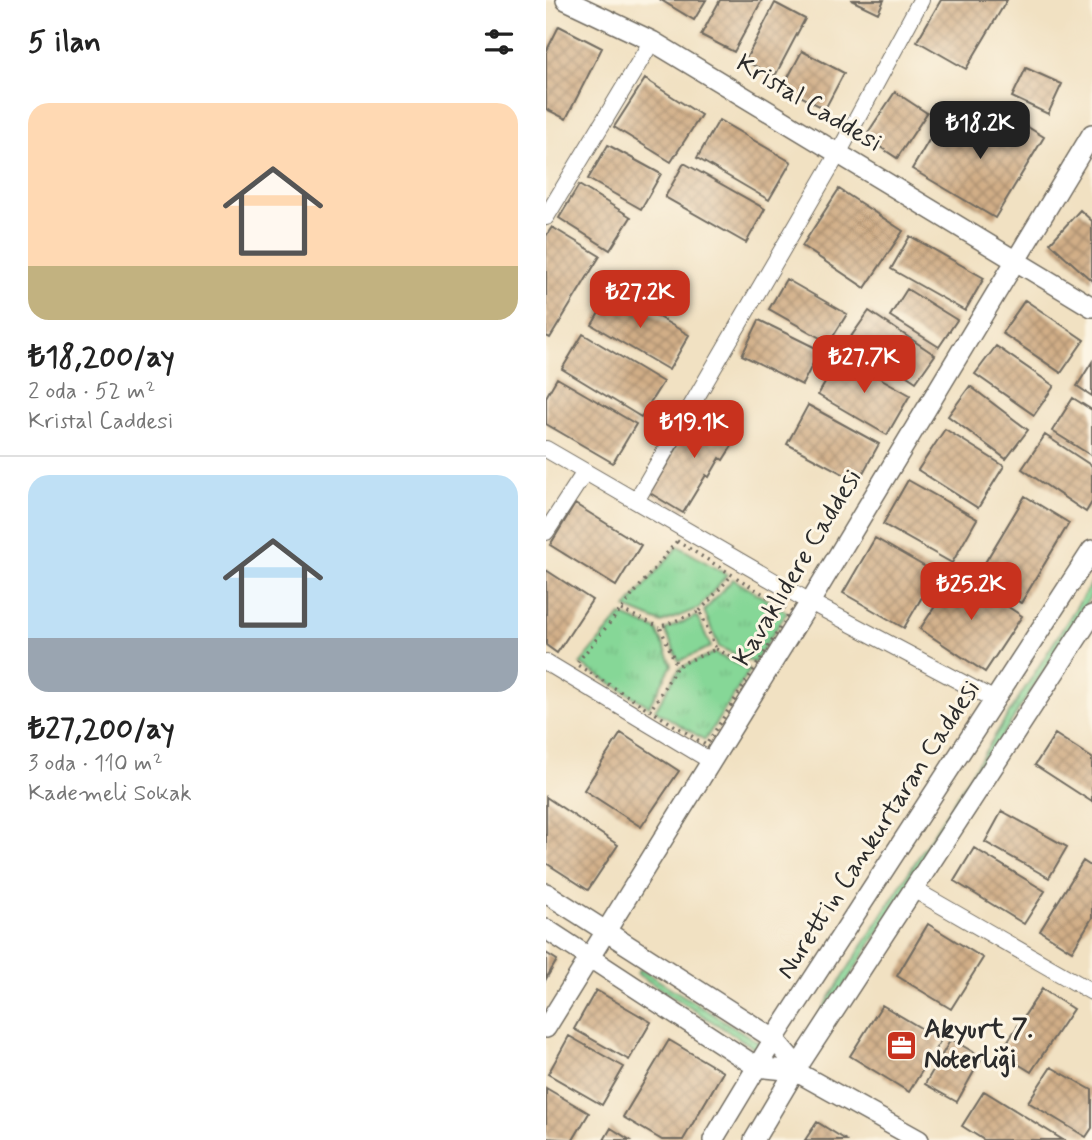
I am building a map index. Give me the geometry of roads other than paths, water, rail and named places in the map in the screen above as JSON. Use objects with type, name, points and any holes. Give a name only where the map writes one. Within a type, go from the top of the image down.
[{"type":"street","name":"Kristal Caddesi","points":[[566,0],[652,41],[1092,307]]},
{"type":"street","points":[[636,501],[839,152],[921,0]]},
{"type":"street","points":[[546,216],[652,41]]},
{"type":"street","name":"Kavaklıdere Caddesi","points":[[546,1028],[810,601],[1092,134]]},
{"type":"street","points":[[546,449],[636,501],[738,569],[810,601],[995,700]]},
{"type":"street","points":[[546,532],[585,472]]},
{"type":"street","name":"Nurettin Cankurtaran Caddesi","points":[[713,1140],[774,1039],[1092,550]]},
{"type":"street","points":[[754,1140],[796,1069],[913,889],[1085,638],[1092,615]]},
{"type":"street","points":[[546,662],[711,761]]},
{"type":"street","points":[[913,889],[1092,992]]},
{"type":"street","points":[[546,893],[774,1039],[796,1069],[919,1140]]},
{"type":"street","points":[[546,929],[757,1066],[796,1069]]},
{"type":"place","name":"Akyurt 7. Noterliği","points":[[901,1045]]}]
